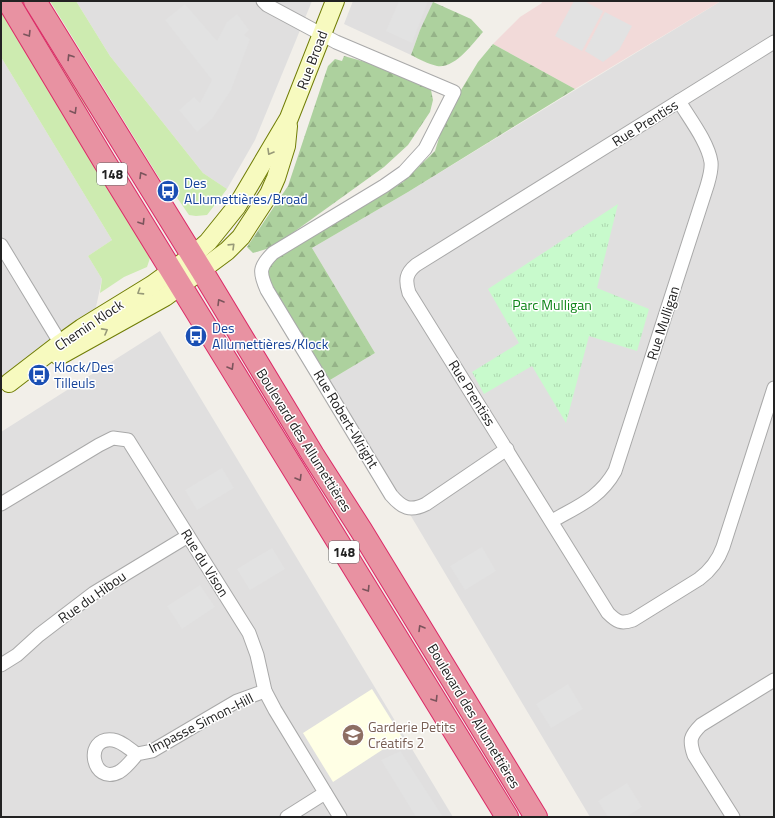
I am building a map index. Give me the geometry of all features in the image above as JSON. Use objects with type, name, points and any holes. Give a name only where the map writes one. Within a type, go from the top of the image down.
[{"type":"highway","name":"Boulevard des Allumettières","points":[[8,1],[104,161],[507,817]]},
{"type":"highway","name":"Boulevard des Allumettières","points":[[35,1],[536,817]]},
{"type":"street","points":[[263,1],[267,5],[322,34]]},
{"type":"street","name":"Rue Broad","points":[[197,263],[208,242],[238,206],[290,118],[335,1]]},
{"type":"street","name":"Rue Robert-Wright","points":[[322,34],[336,42],[454,92],[425,149],[404,172],[273,253],[265,261],[261,271],[263,280],[391,495],[403,506],[418,508],[426,504],[507,449]]},
{"type":"street","name":"Rue Prentiss","points":[[774,42],[416,264],[410,270],[407,276],[406,284],[409,293],[608,613],[619,622],[633,620],[699,579],[708,572],[719,557],[774,388]]},
{"type":"street","name":"Rue Mulligan","points":[[552,521],[597,494],[609,482],[615,471],[707,186],[711,163],[709,153],[679,101]]},
{"type":"street","points":[[1,245],[63,348]]},
{"type":"street","name":"Chemin Klock","points":[[5,386],[63,348],[177,278],[197,263]]},
{"type":"street","name":"Rue du Vison","points":[[1,504],[99,445],[113,438],[128,440],[249,633],[257,655],[265,691],[340,817]]},
{"type":"street","name":"Rue du Hibou","points":[[1,665],[17,655],[39,635],[94,593],[188,536]]},
{"type":"street","points":[[733,817],[694,755],[691,746],[691,738],[694,732],[701,725],[774,680]]},
{"type":"street","name":"Impasse Simon-Hill","points":[[137,754],[152,751],[237,701],[265,691]]},
{"type":"street","points":[[288,817],[325,793]]},
{"type":"shaded area","points":[[76,1],[312,1],[255,140],[227,189],[203,173],[110,56]]},
{"type":"shaded area","points":[[353,1],[434,1],[420,30],[411,55],[344,24]]},
{"type":"shaded area","points":[[399,1],[428,1],[412,43],[386,31]]},
{"type":"shaded area","points":[[541,1],[721,1],[575,89],[493,44],[520,17],[542,3]]},
{"type":"shaded area","points":[[574,1],[584,1],[603,11],[582,51],[555,36]]},
{"type":"shaded area","points":[[721,1],[774,1],[774,817],[590,817],[330,380],[375,353],[312,248],[408,192]]},
{"type":"shaded area","points":[[185,4],[217,41],[227,22],[237,14],[249,30],[244,35],[250,39],[231,90],[212,119],[197,132],[179,110],[194,97],[200,103],[212,80],[165,20]]},
{"type":"shaded area","points":[[605,12],[632,26],[619,50],[603,62],[585,51]]},
{"type":"shaded area","points":[[1,57],[112,240],[88,256],[102,279],[93,321],[1,388]]},
{"type":"shaded area","points":[[160,331],[453,817],[1,817],[1,432]]},
{"type":"shaded area","points":[[222,468],[234,488],[197,510],[185,490]]},
{"type":"shaded area","points":[[482,547],[496,571],[465,590],[450,566]]},
{"type":"shaded area","points":[[272,548],[285,569],[250,590],[237,569]]},
{"type":"shaded area","points":[[200,585],[215,607],[182,629],[167,606]]},
{"type":"shaded area","points":[[568,684],[583,709],[551,728],[536,704]]},
{"type":"shaded area","name":"Garderie Petits Créatifs 2","points":[[372,689],[402,737],[333,782],[303,733]]},
{"type":"shaded area","points":[[401,751],[443,817],[416,817],[381,760]]},
{"type":"shaded area","points":[[627,783],[642,807],[626,817],[608,817],[598,801]]},
{"type":"green space","points":[[15,1],[28,1],[100,118],[96,121],[44,49]]},
{"type":"green space","points":[[50,1],[76,1],[110,56],[203,173],[227,189],[207,215],[189,215],[169,186],[166,189]]},
{"type":"green space","points":[[433,2],[471,19],[483,32],[463,54],[450,64],[444,66],[434,65],[411,55],[420,30]]},
{"type":"green space","points":[[1,9],[147,248],[150,258],[147,267],[124,277],[100,293],[102,279],[88,256],[112,240],[1,57]]},
{"type":"green space","points":[[493,44],[575,89],[408,192],[312,248],[375,353],[330,380],[270,284],[267,268],[278,257],[403,182],[435,151],[446,115],[478,62]]},
{"type":"green space","points":[[344,56],[419,77],[426,82],[431,90],[433,100],[430,112],[408,145],[384,167],[273,247],[253,253],[247,247],[288,186],[328,66],[335,59],[342,61]]},
{"type":"green space","name":"Parc Mulligan","points":[[618,204],[597,288],[649,309],[637,351],[589,336],[566,423],[532,366],[484,394],[472,372],[519,343],[488,289]]},
{"type":"place","name":"Des ALlumettières/Broad","points":[[168,191]]},
{"type":"place","name":"Des Allumettières/Klock","points":[[196,336]]},
{"type":"place","name":"Klock/Des Tilleuls","points":[[39,375]]},
{"type":"place","name":"Garderie Petits Créatifs 2","points":[[353,735]]}]
